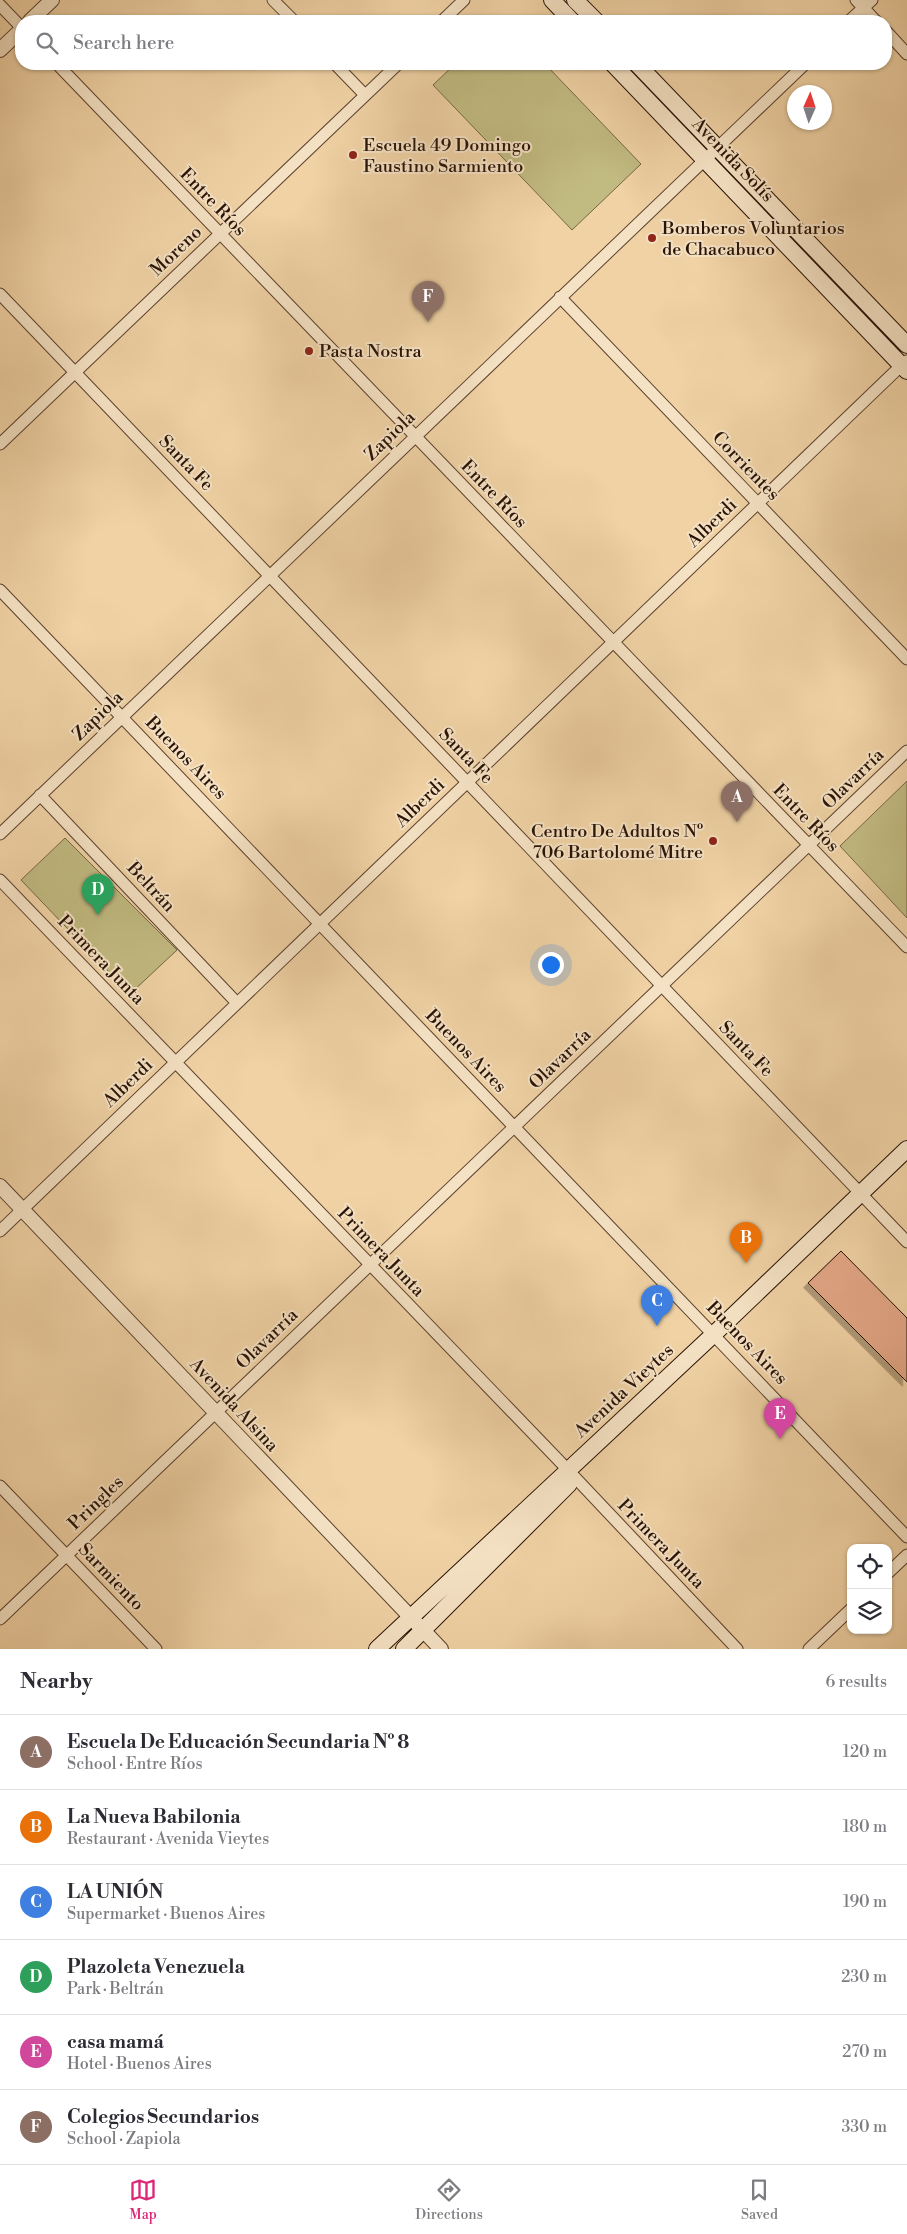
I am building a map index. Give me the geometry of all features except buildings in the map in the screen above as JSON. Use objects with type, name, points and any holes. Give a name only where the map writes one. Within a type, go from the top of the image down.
[{"type":"main road","points":[[552,0],[566,15]]},
{"type":"main road","points":[[575,0],[590,15]]},
{"type":"main road","name":"Avenida Solís","points":[[619,70],[905,366]]},
{"type":"main road","name":"Avenida Solís","points":[[643,70],[907,345]]},
{"type":"main road","name":"Avenida Vieytes","points":[[377,1649],[571,1474],[717,1338],[863,1196],[907,1150]]},
{"type":"main road","name":"Avenida Vieytes","points":[[863,1196],[907,1160]]},
{"type":"main road","name":"Avenida Vieytes","points":[[404,1649],[571,1474]]},
{"type":"street","points":[[36,15],[52,0]]},
{"type":"street","points":[[273,0],[288,15]]},
{"type":"street","points":[[448,15],[464,0]]},
{"type":"street","points":[[854,15],[864,3],[872,15]]},
{"type":"street","points":[[0,5],[15,22]]},
{"type":"street","points":[[0,50],[15,35]]},
{"type":"street","points":[[892,38],[907,54]]},
{"type":"street","name":"Entre Ríos","points":[[62,70],[907,948]]},
{"type":"street","points":[[341,70],[365,95]]},
{"type":"street","name":"Moreno","points":[[0,444],[392,70]]},
{"type":"street","name":"Zapiola","points":[[0,834],[799,70]]},
{"type":"street","name":"Santa Fe","points":[[0,294],[907,1242]]},
{"type":"street","name":"Corrientes","points":[[560,297],[907,659]]},
{"type":"street","name":"Alberdi","points":[[0,1231],[613,642],[905,366]]},
{"type":"street","name":"Buenos Aires","points":[[0,590],[907,1537]]},
{"type":"street","name":"Olavarría","points":[[216,1412],[907,751]]},
{"type":"street","name":"Beltrán","points":[[40,795],[237,1003]]},
{"type":"street","name":"Primera Junta","points":[[0,880],[571,1474],[736,1649]]},
{"type":"street","name":"Avenida Alsina","points":[[0,1186],[441,1649]]},
{"type":"street","name":"Pringles","points":[[0,1619],[216,1412]]},
{"type":"street","name":"Sarmiento","points":[[0,1486],[156,1649]]},
{"type":"street","points":[[892,1569],[907,1555]]},
{"type":"street","points":[[809,1649],[847,1613]]},
{"type":"shaded area","points":[[449,70],[551,70],[641,164],[572,230],[433,85]]},
{"type":"shaded area","points":[[907,781],[907,918],[840,846]]},
{"type":"shaded area","points":[[65,838],[177,950],[130,994],[21,880]]},
{"type":"place","name":"Escuela 49 Domingo Faustino Sarmiento","points":[[353,155]]},
{"type":"place","name":"Bomberos Voluntarios de Chacabuco","points":[[652,238]]},
{"type":"place","name":"Colegios Secundarios","points":[[428,322]]},
{"type":"place","name":"Pasta Nostra","points":[[309,351]]},
{"type":"place","name":"Escuela De Educación Secundaria Nº 8","points":[[737,822]]},
{"type":"place","name":"Centro De Adultos Nº 706 Bartolomé Mitre","points":[[713,841]]},
{"type":"place","name":"Plazoleta Venezuela","points":[[98,915]]},
{"type":"place","name":"La Nueva Babilonia","points":[[746,1263]]},
{"type":"place","name":"LA UNIÓN","points":[[657,1326]]},
{"type":"place","name":"casa mamá","points":[[780,1439]]}]
